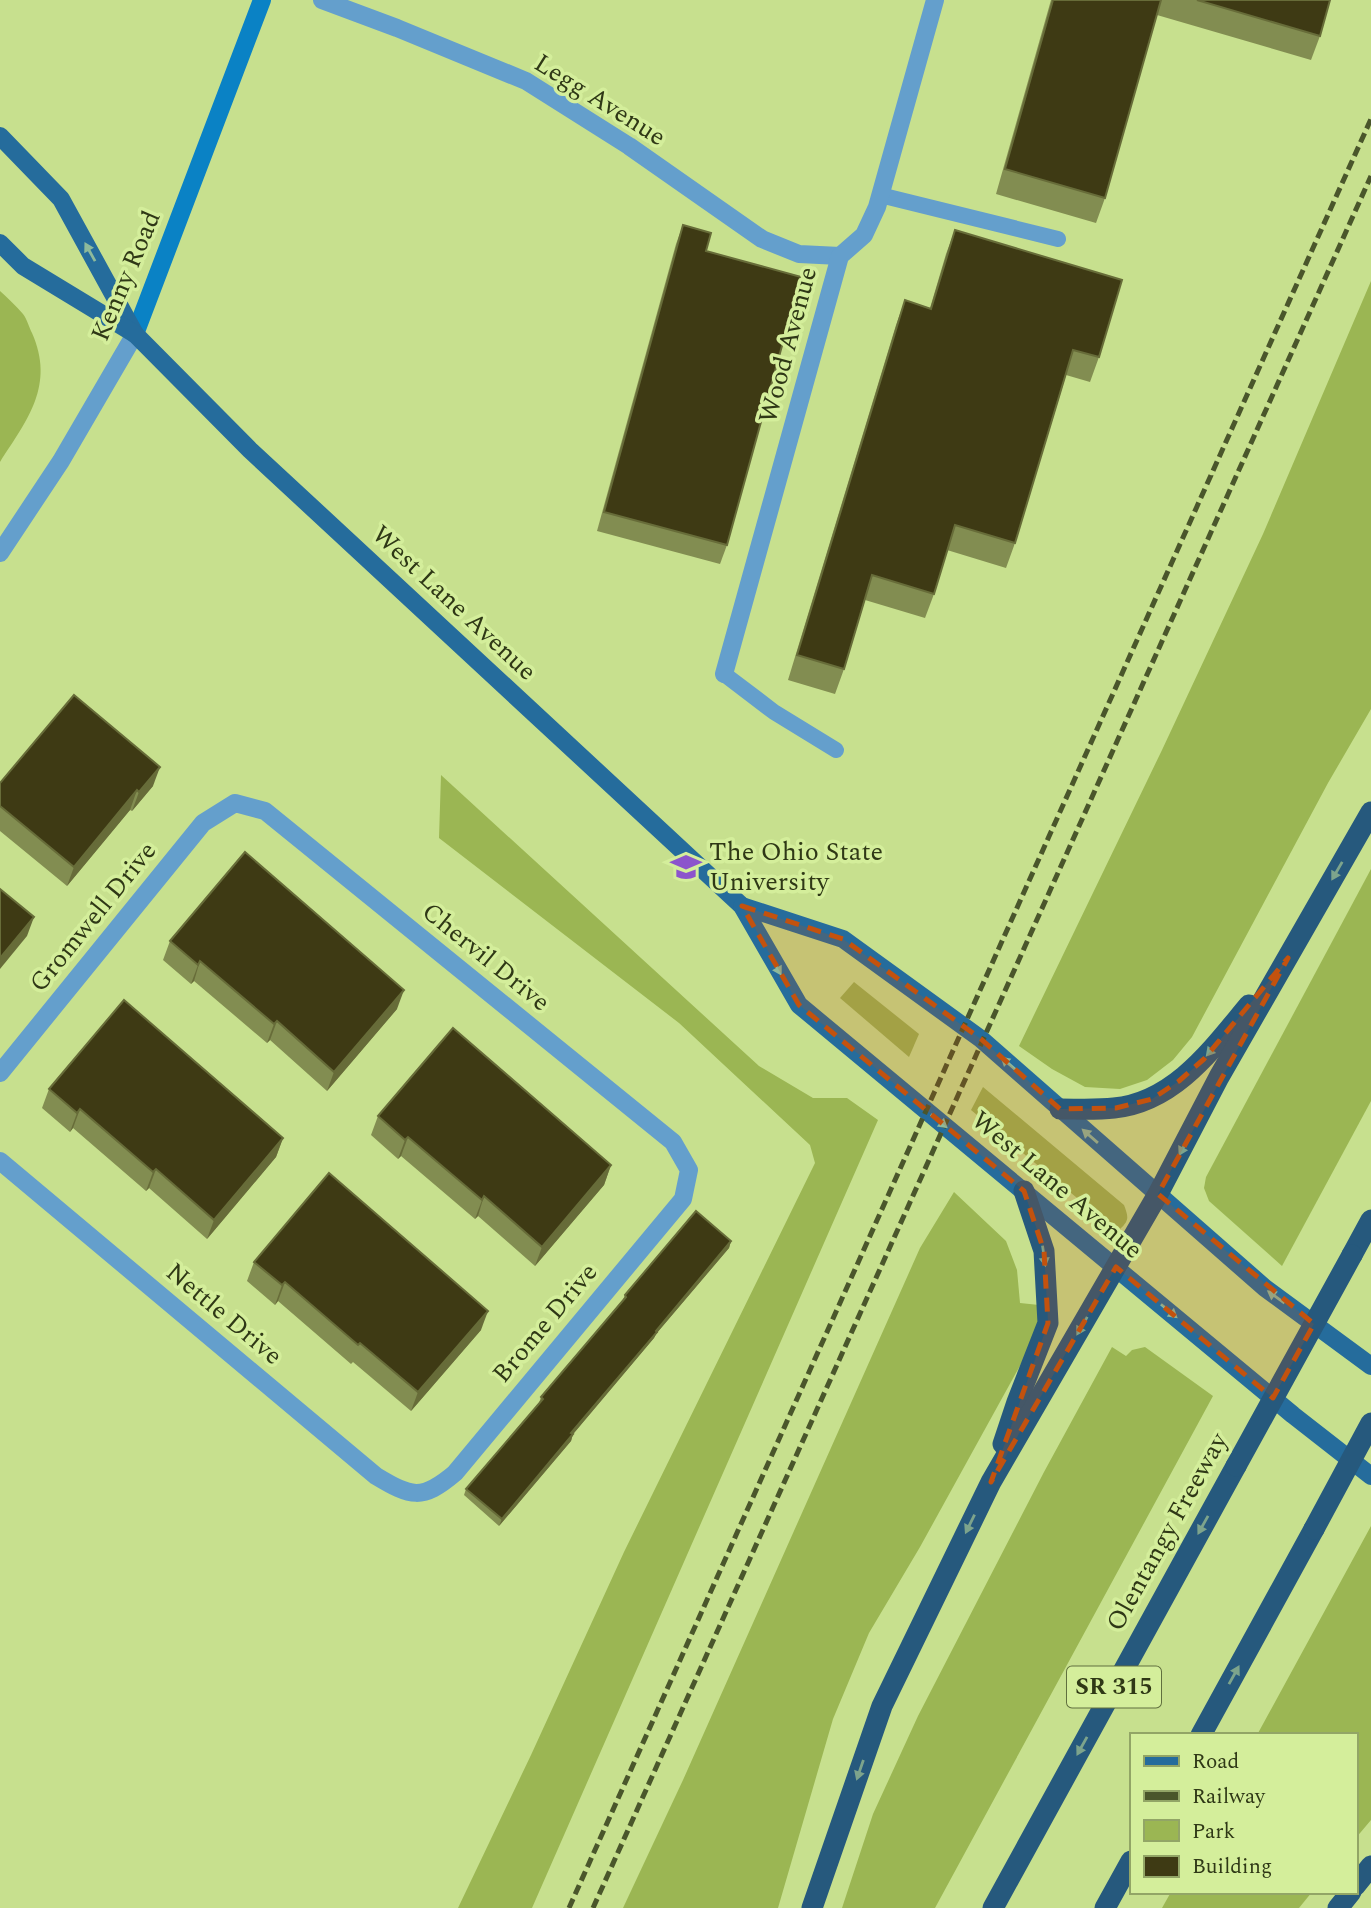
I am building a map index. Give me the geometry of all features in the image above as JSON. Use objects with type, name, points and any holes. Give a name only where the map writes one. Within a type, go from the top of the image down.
[{"type":"highway","points":[[812,1908],[882,1706],[991,1482],[1158,1194],[1219,1077],[1371,812]]},
{"type":"highway","points":[[1060,1109],[1116,1108],[1152,1099],[1204,1059],[1288,958]]},
{"type":"highway","points":[[991,1482],[1017,1402],[1048,1323],[1044,1251],[1024,1191]]},
{"type":"highway","name":"Olentangy Freeway","points":[[993,1908],[1371,1220]]},
{"type":"highway","points":[[1202,1733],[1371,1423]]},
{"type":"highway","points":[[1105,1908],[1130,1863]]},
{"type":"highway","points":[[1357,1884],[1371,1866]]},
{"type":"main road","name":"Kenny Road","points":[[135,334],[262,0]]},
{"type":"main road","name":"West Lane Avenue","points":[[0,136],[61,199],[135,334]]},
{"type":"main road","name":"West Lane Avenue","points":[[0,243],[23,266],[135,334],[250,450],[742,906],[799,1005],[1293,1415],[1371,1476]]},
{"type":"main road","name":"West Lane Avenue","points":[[742,906],[843,939],[981,1039],[1265,1288],[1371,1366]]},
{"type":"street","name":"Legg Avenue","points":[[322,0],[526,81],[629,146],[762,239],[799,254],[840,256]]},
{"type":"street","name":"Wood Avenue","points":[[724,674],[840,256],[864,235],[877,207],[935,0]]},
{"type":"street","name":"Kenny Road","points":[[0,553],[61,461],[135,334]]},
{"type":"street","name":"Gromwell Drive","points":[[0,1073],[203,823],[235,803]]},
{"type":"street","name":"Chervil Drive","points":[[235,803],[265,811],[673,1142],[689,1170]]},
{"type":"street","name":"Nettle Drive","points":[[0,1161],[376,1476],[397,1489],[420,1494]]},
{"type":"street","name":"Brome Drive","points":[[420,1494],[439,1486],[455,1473],[683,1199],[689,1170]]},
{"type":"lane","points":[[880,195],[1058,239]]},
{"type":"lane","points":[[724,674],[774,712],[836,750]]},
{"type":"highlighted area","points":[[742,906],[843,939],[981,1039],[1060,1109],[1116,1108],[1152,1099],[1179,1081],[1204,1059],[1288,958],[1158,1194],[1314,1324],[1273,1398],[1116,1267],[991,1482],[1048,1323],[1044,1251],[1024,1191],[799,1005]]},
{"type":"green space","points":[[1371,281],[1371,709],[1328,783],[1192,1037],[1173,1060],[1147,1080],[1120,1089],[1085,1087],[1052,1069],[1019,1046],[1263,534]]},
{"type":"green space","points":[[0,291],[26,318],[41,369],[35,401],[0,462]]},
{"type":"green space","points":[[441,775],[759,1066],[813,1098],[847,1098],[878,1120],[532,1908],[458,1908],[624,1552],[815,1163],[810,1145],[679,1023],[439,838]]},
{"type":"green space","points":[[1371,869],[1371,1101],[1282,1266],[1209,1201],[1204,1188],[1206,1177]]},
{"type":"green space","points":[[854,982],[919,1034],[909,1057],[840,998]]},
{"type":"green space","points":[[983,1087],[1124,1205],[1127,1218],[1120,1229],[1112,1227],[971,1110]]},
{"type":"green space","points":[[954,1192],[1006,1241],[1017,1270],[1020,1303],[1039,1305],[1039,1325],[1027,1353],[920,1547],[869,1633],[833,1719],[778,1908],[623,1908],[683,1780],[920,1248]]},
{"type":"green space","points":[[1112,1347],[1126,1356],[1132,1350],[1145,1347],[1213,1396],[935,1908],[842,1908],[873,1814],[918,1716]]},
{"type":"green space","points":[[1371,1526],[1371,1820],[1357,1837],[1357,1733],[1258,1733]]},
{"type":"green space","points":[[1170,1894],[1310,1894],[1299,1908],[1162,1908]]},
{"type":"building","points":[[1053,0],[1161,0],[1105,198],[1005,169]]},
{"type":"building","points":[[1197,0],[1330,0],[1320,36]]},
{"type":"building","points":[[683,225],[711,233],[706,251],[801,277],[727,545],[604,512]]},
{"type":"building","points":[[955,230],[1122,280],[1099,357],[1073,350],[1015,543],[955,525],[934,594],[872,575],[844,669],[797,655],[905,300],[931,309]]},
{"type":"building","points":[[74,695],[160,767],[139,792],[137,790],[74,867],[0,806],[0,783]]},
{"type":"building","points":[[245,852],[404,990],[334,1072],[277,1021],[274,1024],[200,961],[198,965],[170,941]]},
{"type":"building","points":[[0,889],[34,917],[0,958]]},
{"type":"building","points":[[124,1000],[283,1138],[214,1220],[156,1169],[153,1172],[80,1109],[77,1113],[49,1089]]},
{"type":"building","points":[[453,1028],[611,1165],[542,1247],[484,1196],[482,1200],[408,1137],[405,1140],[378,1116]]},
{"type":"building","points":[[329,1173],[488,1311],[418,1392],[285,1282],[282,1285],[254,1262]]},
{"type":"building","points":[[696,1211],[731,1241],[502,1519],[466,1489]]},
{"type":"railway","points":[[569,1908],[1371,119]]},
{"type":"railway","points":[[593,1908],[1371,176]]},
{"type":"place","name":"The Ohio State University","points":[[686,867]]}]
